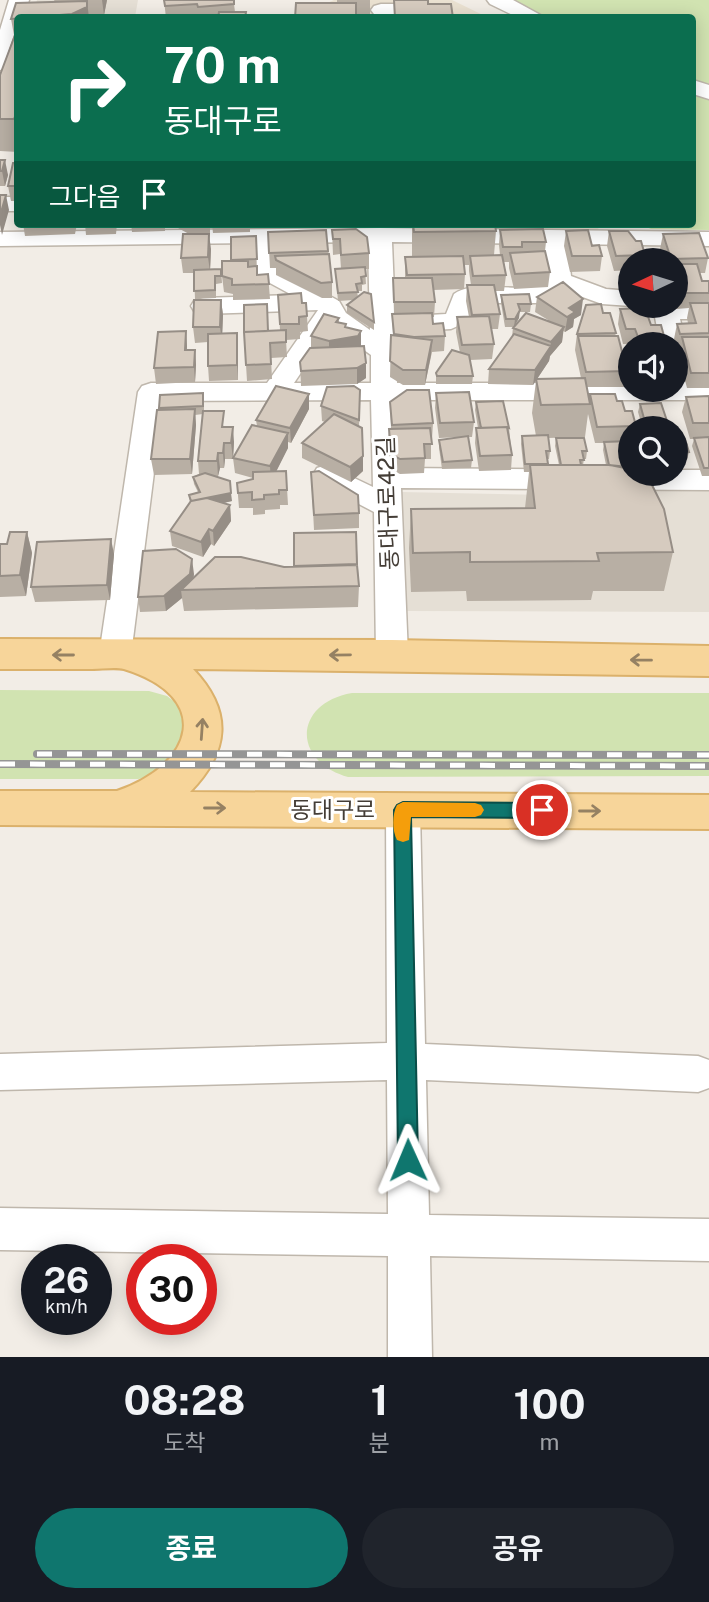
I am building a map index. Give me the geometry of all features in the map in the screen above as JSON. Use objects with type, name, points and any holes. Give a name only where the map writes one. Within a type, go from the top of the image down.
[{"type":"main road","points":[[0,654],[392,655],[709,661]]},
{"type":"main road","points":[[101,809],[125,806],[150,798],[171,785],[187,769],[198,751],[203,732],[202,713],[195,695],[183,680],[166,669],[117,655]]},
{"type":"main road","name":"동대구로","points":[[0,808],[709,811]]},
{"type":"street","points":[[476,0],[500,14]]},
{"type":"street","points":[[497,0],[527,14]]},
{"type":"street","points":[[381,10],[425,10],[432,14]]},
{"type":"street","points":[[7,60],[14,25]]},
{"type":"street","points":[[0,239],[176,231],[266,236],[554,237],[627,231],[653,248]]},
{"type":"street","name":"동대구로42길","points":[[380,235],[386,478],[396,511],[392,655]]},
{"type":"street","points":[[266,236],[266,271],[326,305],[335,317],[382,339],[451,321],[458,317],[463,299],[467,296],[542,295],[560,284],[554,237]]},
{"type":"street","points":[[660,248],[709,239]]},
{"type":"street","points":[[560,280],[602,296],[618,298]]},
{"type":"street","points":[[202,306],[326,305]]},
{"type":"street","points":[[275,391],[326,305]]},
{"type":"street","points":[[688,310],[709,311]]},
{"type":"street","points":[[117,655],[151,392],[618,391]]},
{"type":"street","points":[[688,391],[709,391]]},
{"type":"street","points":[[327,475],[396,511]]},
{"type":"street","points":[[386,478],[709,481]]},
{"type":"street","points":[[403,810],[410,1357]]},
{"type":"street","points":[[0,1072],[406,1061],[698,1074]]},
{"type":"street","points":[[0,1229],[709,1240]]},
{"type":"shaded area","points":[[37,0],[138,0],[136,14],[33,14]]},
{"type":"shaded area","points":[[334,0],[452,0],[481,14],[303,14]]},
{"type":"shaded area","points":[[275,228],[599,228],[594,231]]},
{"type":"shaded area","points":[[649,486],[709,486],[709,612],[405,611],[401,492],[651,497]]},
{"type":"green space","points":[[508,0],[709,0],[709,230],[649,228],[696,228],[696,14],[522,14]]},
{"type":"green space","points":[[0,690],[149,691],[167,696],[184,709],[191,736],[153,776],[138,779],[0,779]]},
{"type":"green space","points":[[352,693],[709,693],[709,776],[348,777],[329,769],[316,759],[309,746],[307,733],[310,720],[319,708],[333,699]]},
{"type":"building","points":[[164,0],[234,0],[234,4],[165,6]]},
{"type":"building","points":[[394,0],[428,0],[428,4],[451,4],[452,14],[395,14]]},
{"type":"building","points":[[87,1],[87,7],[72,14],[14,14],[14,19],[11,19],[16,3]]},
{"type":"building","points":[[296,3],[356,3],[356,14],[295,14]]},
{"type":"building","points":[[219,12],[246,12],[246,14]]},
{"type":"building","points":[[14,38],[14,119],[0,119],[0,75]]},
{"type":"building","points":[[0,160],[5,160],[2,171],[0,171]]},
{"type":"building","points":[[13,163],[14,163],[14,186],[8,186]]},
{"type":"building","points":[[0,195],[6,195],[0,216]]},
{"type":"building","points":[[414,228],[496,228],[496,231],[414,232]]},
{"type":"building","points":[[356,229],[367,237],[369,253],[341,255],[340,239],[333,239],[332,230]]},
{"type":"building","points":[[543,229],[546,242],[522,242],[522,247],[503,247],[500,230]]},
{"type":"building","points":[[326,230],[328,251],[269,253],[268,232]]},
{"type":"building","points":[[588,230],[592,246],[599,245],[602,256],[572,256],[566,231]]},
{"type":"building","points":[[609,231],[628,231],[636,241],[641,241],[643,248],[618,248],[616,256]]},
{"type":"building","points":[[699,233],[708,258],[688,259],[688,248],[667,248],[663,234]]},
{"type":"building","points":[[183,234],[209,234],[208,257],[181,258]]},
{"type":"building","points":[[256,236],[257,259],[231,260],[231,237]]},
{"type":"building","points":[[545,251],[550,272],[515,274],[510,253]]},
{"type":"building","points":[[329,254],[332,282],[321,283],[276,260],[275,256]]},
{"type":"building","points":[[502,255],[506,275],[473,276],[470,256]]},
{"type":"building","points":[[463,256],[465,274],[407,275],[405,257]]},
{"type":"building","points":[[222,261],[248,261],[248,267],[257,266],[257,275],[268,274],[269,284],[232,285],[232,279],[222,276]]},
{"type":"building","points":[[688,264],[697,264],[702,281],[709,281],[709,293],[688,293]]},
{"type":"building","points":[[365,267],[366,276],[361,277],[362,283],[356,284],[358,292],[338,293],[335,269]]},
{"type":"building","points":[[221,269],[221,276],[215,276],[215,290],[194,291],[194,270]]},
{"type":"building","points":[[393,278],[432,278],[435,302],[394,302]]},
{"type":"building","points":[[563,282],[583,299],[569,308],[575,312],[567,317],[537,297]]},
{"type":"building","points":[[467,285],[494,285],[500,314],[472,315]]},
{"type":"building","points":[[364,292],[371,294],[374,322],[347,305]]},
{"type":"building","points":[[301,293],[302,303],[306,303],[307,316],[299,317],[299,324],[280,324],[278,295]]},
{"type":"building","points":[[529,294],[531,304],[518,304],[520,310],[515,319],[506,319],[501,295]]},
{"type":"building","points":[[194,300],[221,300],[220,327],[193,327]]},
{"type":"building","points":[[690,303],[709,303],[709,333],[679,332],[677,324],[696,323]]},
{"type":"building","points":[[267,304],[268,331],[244,332],[244,305]]},
{"type":"building","points":[[601,304],[603,313],[610,313],[616,333],[577,334],[586,305]]},
{"type":"building","points":[[432,313],[433,324],[443,323],[445,336],[414,337],[394,334],[392,314]]},
{"type":"building","points":[[526,313],[564,327],[551,342],[513,328]]},
{"type":"building","points":[[324,314],[339,318],[336,322],[346,324],[345,327],[361,331],[358,336],[329,341],[311,336]]},
{"type":"building","points":[[489,316],[494,344],[462,345],[457,317]]},
{"type":"building","points":[[623,318],[649,318],[651,325],[661,325],[663,332],[636,332],[635,329],[626,329]]},
{"type":"building","points":[[286,330],[286,342],[270,343],[271,364],[246,365],[244,332]]},
{"type":"building","points":[[186,331],[185,350],[195,350],[194,367],[154,368],[158,332]]},
{"type":"building","points":[[237,333],[237,365],[208,366],[208,334]]},
{"type":"building","points":[[514,334],[551,346],[535,370],[489,369]]},
{"type":"building","points":[[391,335],[432,340],[426,370],[403,370],[390,361]]},
{"type":"building","points":[[578,336],[618,336],[618,371],[586,372]]},
{"type":"building","points":[[688,337],[709,337],[709,373],[691,373]]},
{"type":"building","points":[[364,346],[366,363],[357,368],[301,371],[300,362],[310,348]]},
{"type":"building","points":[[452,350],[469,355],[473,376],[437,376],[436,373]]},
{"type":"building","points":[[585,378],[590,404],[541,405],[536,379]]},
{"type":"building","points":[[276,386],[309,394],[290,428],[256,420]]},
{"type":"building","points":[[354,386],[360,390],[359,420],[321,406],[327,387]]},
{"type":"building","points":[[407,390],[429,390],[433,423],[392,425],[390,402]]},
{"type":"building","points":[[469,392],[474,422],[440,423],[436,393]]},
{"type":"building","points":[[203,393],[203,406],[159,408],[160,395]]},
{"type":"building","points":[[590,394],[615,394],[617,401],[622,402],[625,411],[632,411],[633,416],[618,416],[618,426],[597,427]]},
{"type":"building","points":[[709,396],[709,423],[693,423],[688,397]]},
{"type":"building","points":[[503,401],[509,428],[481,428],[476,402]]},
{"type":"building","points":[[661,403],[665,416],[643,416],[640,404]]},
{"type":"building","points":[[195,409],[190,459],[151,459],[157,410]]},
{"type":"building","points":[[203,411],[224,411],[222,427],[233,427],[231,443],[224,443],[223,453],[218,453],[217,461],[198,461]]},
{"type":"building","points":[[334,414],[362,428],[363,456],[350,467],[302,443]]},
{"type":"building","points":[[252,425],[288,433],[270,466],[233,458]]},
{"type":"building","points":[[507,427],[512,455],[480,456],[476,428]]},
{"type":"building","points":[[430,428],[432,444],[424,444],[425,458],[400,459],[391,454],[389,429]]},
{"type":"building","points":[[548,435],[548,464],[525,464],[522,436]]},
{"type":"building","points":[[468,436],[472,460],[443,462],[439,440]]},
{"type":"building","points":[[709,437],[709,468],[704,468],[694,438]]},
{"type":"building","points":[[556,438],[584,438],[587,451],[582,451],[584,460],[580,460],[581,465],[561,465]]},
{"type":"building","points":[[618,441],[618,466],[609,465],[604,442]]},
{"type":"building","points":[[530,465],[618,467],[618,486],[652,486],[664,509],[673,552],[597,553],[599,561],[470,562],[470,552],[413,553],[411,509],[535,508]]},
{"type":"building","points":[[286,471],[287,490],[279,490],[279,494],[264,495],[264,499],[252,500],[252,492],[238,493],[237,483],[253,479],[253,472]]},
{"type":"building","points":[[319,471],[358,495],[359,513],[314,515],[311,472]]},
{"type":"building","points":[[205,473],[230,481],[231,493],[191,501],[189,495],[200,492],[193,477]]},
{"type":"building","points":[[207,498],[230,505],[213,531],[209,529],[201,542],[170,531],[191,501]]},
{"type":"building","points":[[10,532],[27,532],[20,575],[0,576],[0,544],[7,544]]},
{"type":"building","points":[[356,532],[357,564],[294,566],[294,533]]},
{"type":"building","points":[[111,539],[107,585],[31,587],[37,542]]},
{"type":"building","points":[[176,549],[192,559],[190,574],[164,596],[138,597],[143,551]]},
{"type":"building","points":[[215,557],[241,557],[284,567],[357,565],[359,586],[181,590]]},
{"type":"railway","points":[[37,754],[709,755]]},
{"type":"railway","points":[[0,764],[709,766]]},
{"type":"slow traffic","points":[[403,835],[403,810],[475,810]]},
{"type":"route","points":[[408,1160],[403,810],[542,810]]}]
